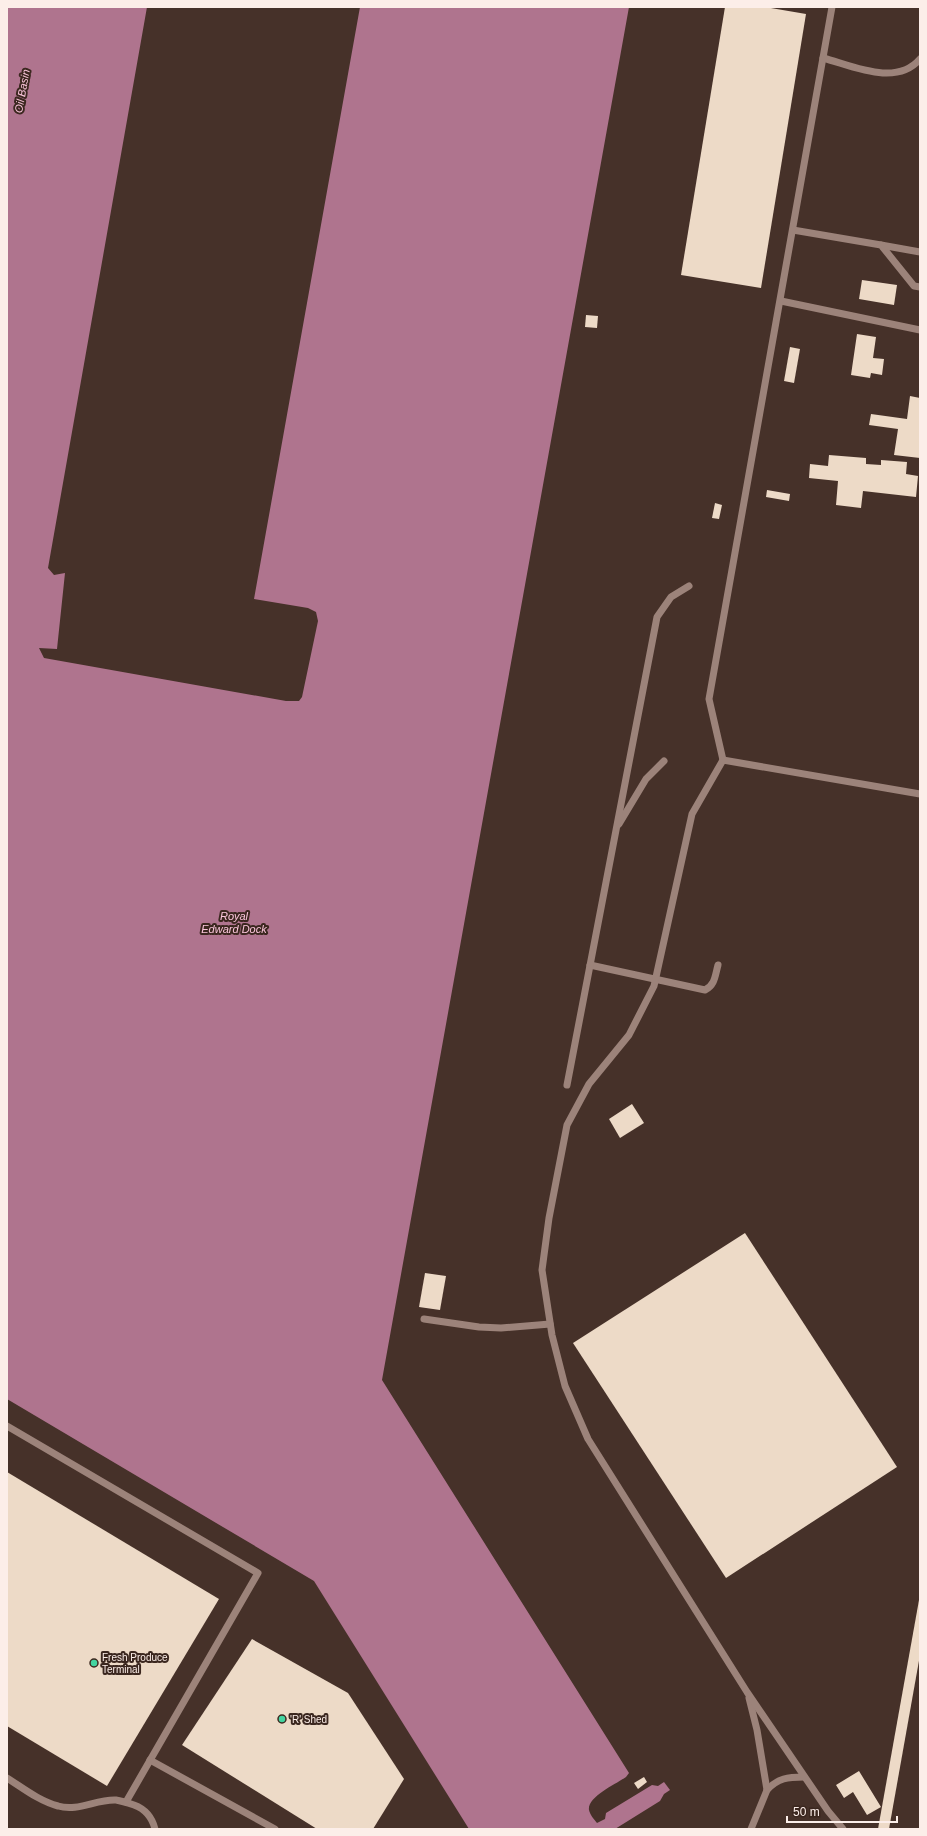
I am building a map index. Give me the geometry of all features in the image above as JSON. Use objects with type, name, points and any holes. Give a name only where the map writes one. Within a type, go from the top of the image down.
[{"type":"lane","points":[[832,7],[781,301],[709,699],[723,760],[692,814],[654,986],[629,1034],[589,1084],[567,1125],[549,1218],[542,1270],[550,1324],[565,1386],[588,1439],[748,1692],[804,1777],[828,1811],[843,1829]]},
{"type":"lane","points":[[823,58],[886,74],[904,71],[916,64],[920,59]]},
{"type":"lane","points":[[793,230],[920,252]]},
{"type":"lane","points":[[881,245],[914,286],[920,287]]},
{"type":"lane","points":[[781,301],[920,330]]},
{"type":"lane","points":[[566,1085],[657,617],[671,597],[689,586]]},
{"type":"lane","points":[[723,760],[920,794]]},
{"type":"lane","points":[[616,829],[646,779],[664,761]]},
{"type":"lane","points":[[590,965],[705,990],[714,982],[718,965]]},
{"type":"lane","points":[[424,1319],[500,1328],[550,1324]]},
{"type":"lane","points":[[7,1426],[258,1573],[126,1802]]},
{"type":"lane","points":[[748,1692],[757,1730],[767,1790]]},
{"type":"lane","points":[[150,1760],[275,1829]]},
{"type":"lane","points":[[752,1829],[767,1790],[773,1783],[780,1779],[804,1777]]},
{"type":"lane","points":[[7,1778],[38,1797],[58,1806],[71,1808],[115,1800],[126,1802],[146,1811],[151,1818],[155,1829]]},
{"type":"water","name":"Royal Edward Dock","points":[[7,7],[147,7],[48,568],[54,575],[65,573],[57,649],[39,648],[44,658],[286,701],[299,701],[302,697],[318,621],[316,612],[308,608],[254,599],[360,7],[629,7],[382,1380],[629,1773],[626,1777],[603,1791],[593,1800],[589,1810],[592,1817],[597,1823],[605,1819],[606,1813],[652,1785],[658,1786],[664,1782],[670,1790],[664,1794],[660,1801],[615,1829],[469,1829],[314,1581],[7,1399]]},
{"type":"building","points":[[725,7],[765,7],[806,14],[761,288],[681,275]]},
{"type":"building","points":[[862,280],[897,285],[894,305],[859,299]]},
{"type":"building","points":[[586,315],[598,316],[597,328],[585,327]]},
{"type":"building","points":[[857,334],[876,337],[873,358],[884,359],[882,375],[871,373],[870,378],[851,375]]},
{"type":"building","points":[[790,347],[800,349],[794,383],[784,381]]},
{"type":"building","points":[[910,396],[920,398],[920,458],[894,455],[898,429],[869,425],[871,414],[907,419]]},
{"type":"building","points":[[829,455],[866,458],[866,464],[881,465],[881,460],[907,462],[906,474],[918,476],[916,497],[863,491],[861,508],[836,505],[838,481],[809,478],[810,464],[828,466]]},
{"type":"building","points":[[767,490],[790,494],[789,501],[766,497]]},
{"type":"building","points":[[715,503],[722,505],[719,519],[712,518]]},
{"type":"building","points":[[632,1104],[644,1123],[620,1138],[609,1119]]},
{"type":"building","points":[[745,1233],[897,1467],[726,1578],[573,1343]]},
{"type":"building","points":[[425,1273],[446,1276],[440,1310],[419,1307]]},
{"type":"building","name":"Fresh Produce Terminal","points":[[7,1472],[219,1599],[107,1786],[7,1726]]},
{"type":"building","points":[[919,1600],[920,1655],[889,1829],[878,1829]]},
{"type":"building","name":"'R' Shed","points":[[252,1639],[348,1693],[404,1779],[373,1829],[317,1829],[182,1745]]},
{"type":"building","points":[[859,1771],[881,1807],[867,1815],[853,1792],[844,1798],[836,1785]]},
{"type":"building","points":[[644,1777],[647,1782],[638,1789],[634,1783]]},
{"type":"place","name":"Fresh Produce Terminal","points":[[94,1663]]},
{"type":"place","name":"'R' Shed","points":[[282,1719]]},
{"type":"water label","name":"Oil Basin","points":[[22,91]]}]
